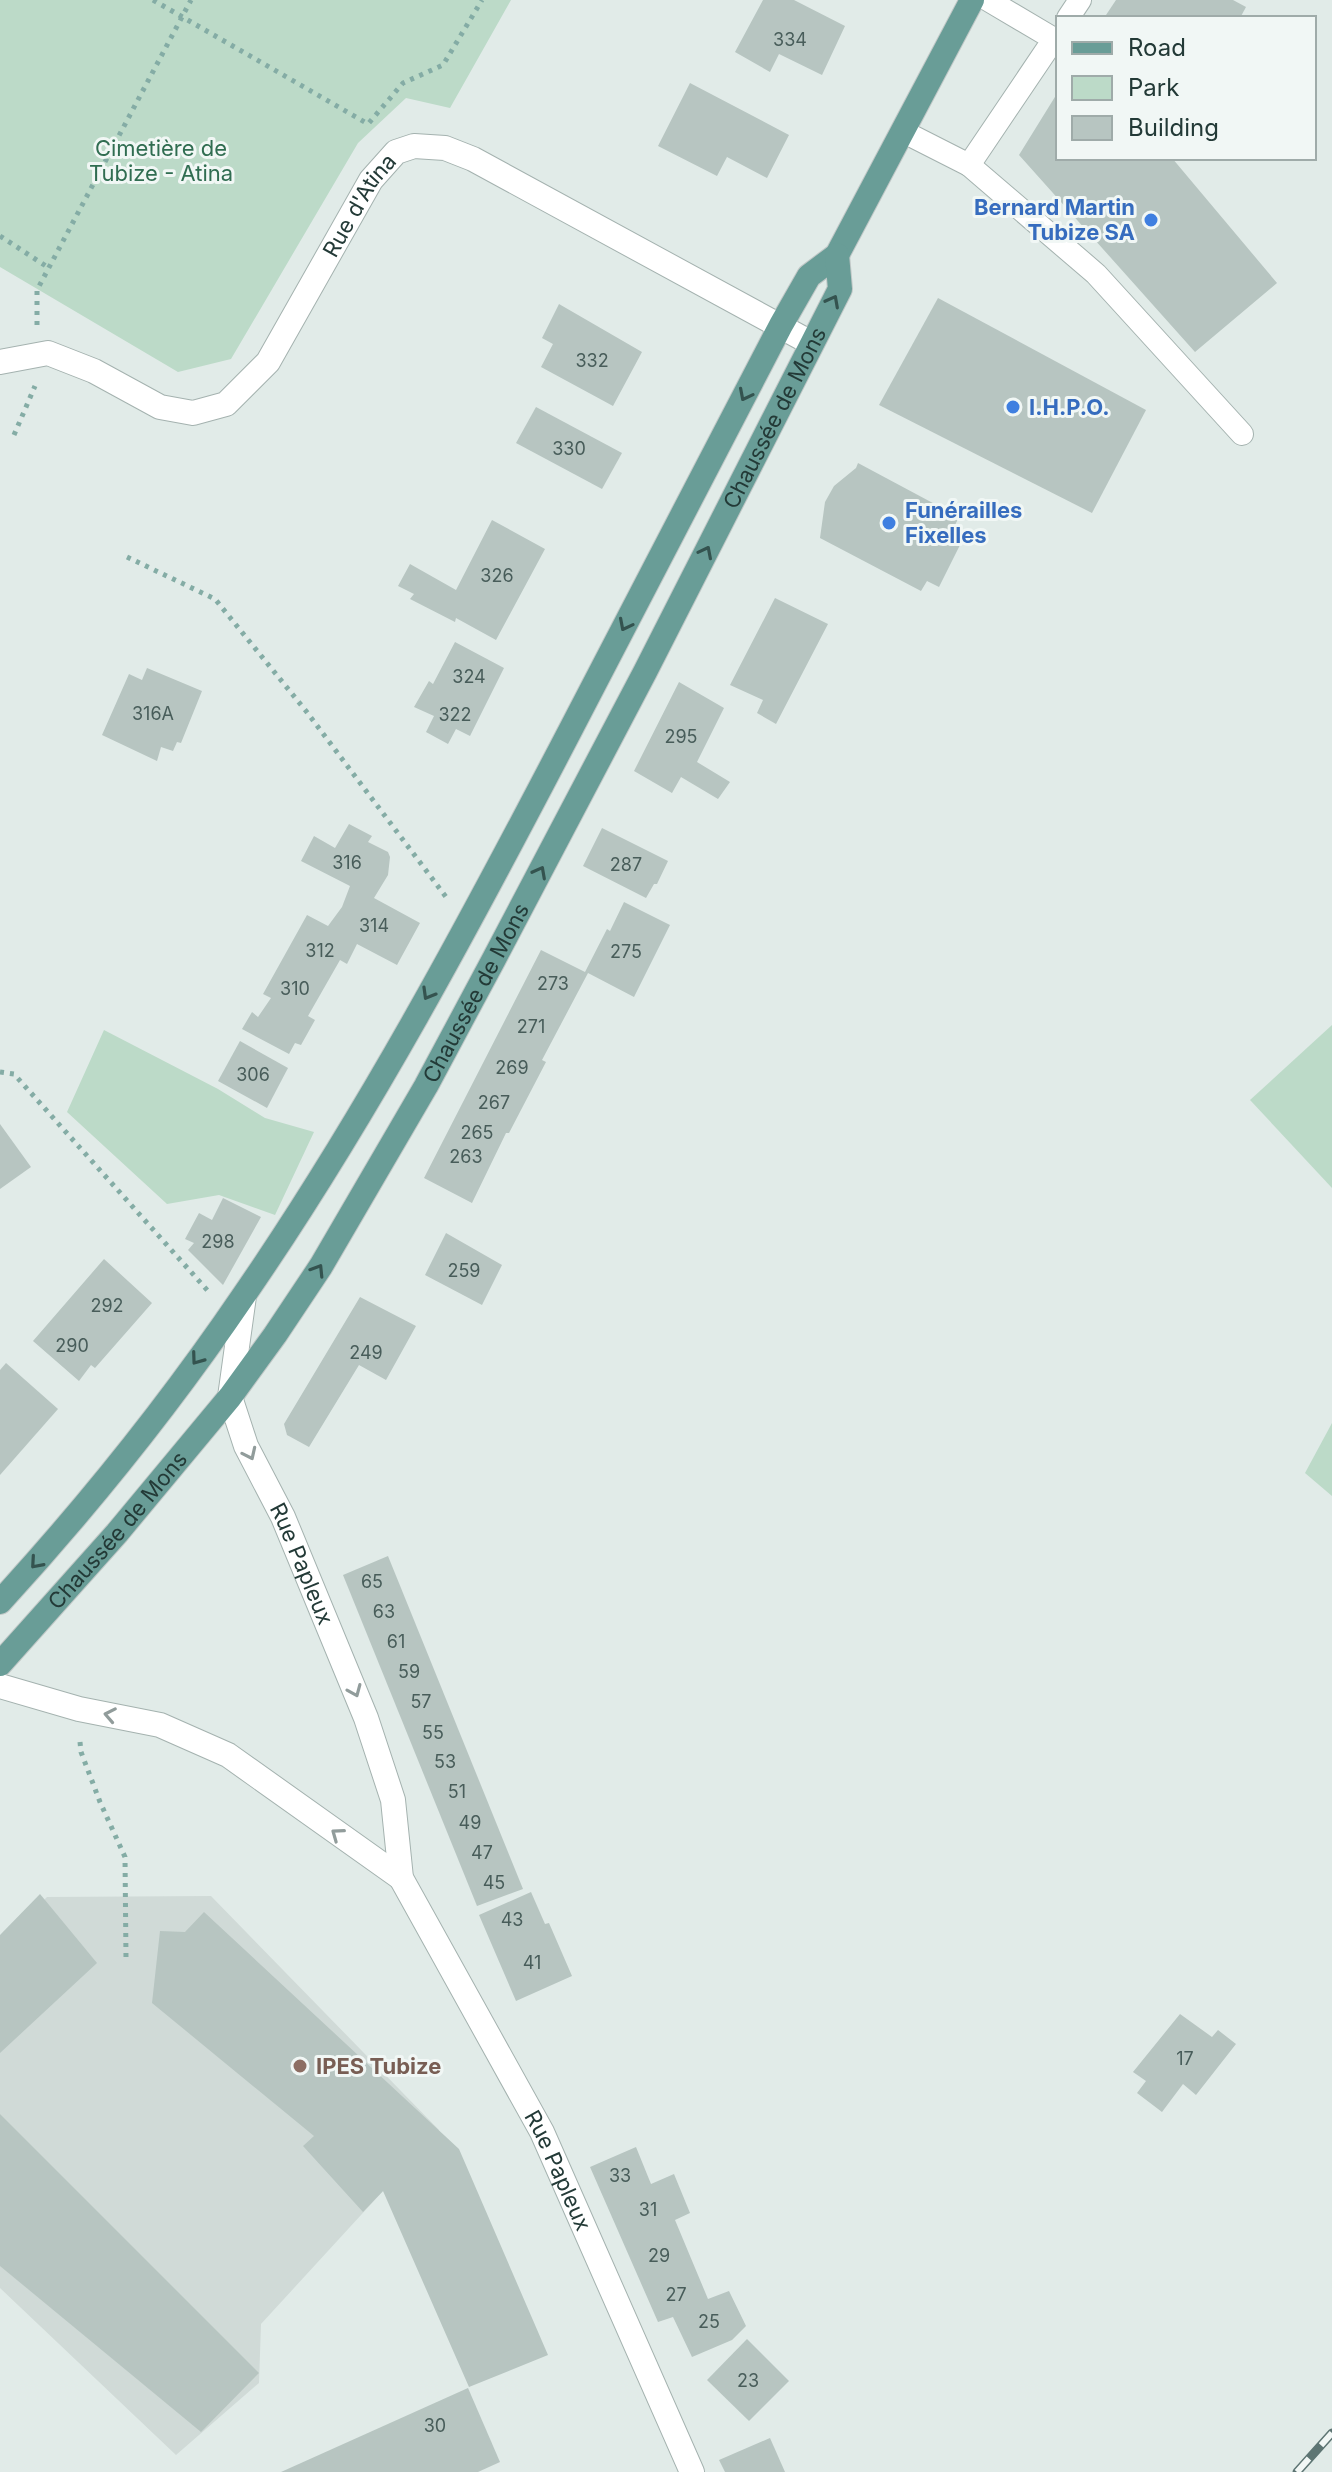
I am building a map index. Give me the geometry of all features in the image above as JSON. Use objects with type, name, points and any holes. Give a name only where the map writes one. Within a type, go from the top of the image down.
[{"type":"main road","name":"Chaussée de Mons","points":[[0,1602],[40,1558],[166,1402],[237,1306],[321,1177],[468,927],[781,325],[809,276],[837,255],[972,0]]},
{"type":"main road","name":"Chaussée de Mons","points":[[0,1664],[117,1533],[230,1397],[321,1266],[426,1086],[645,672],[840,289],[837,255]]},
{"type":"street","name":"Rue d'Atina","points":[[0,362],[48,353],[94,371],[160,407],[193,413],[226,404],[268,362],[371,180],[396,152],[414,146],[445,148],[473,159],[811,343]]},
{"type":"street","name":"Rue Papleux","points":[[237,1306],[230,1397],[246,1446],[283,1517],[366,1718],[393,1800],[401,1878],[542,2132],[692,2472]]},
{"type":"street","name":"Rue Papleux","points":[[0,1686],[79,1709],[160,1725],[228,1755],[401,1878]]},
{"type":"lane","points":[[969,165],[1056,36],[988,0]]},
{"type":"lane","points":[[904,132],[969,165],[1096,274],[1242,434]]},
{"type":"path","points":[[153,0],[368,124],[403,83],[443,65],[482,0]]},
{"type":"path","points":[[37,290],[191,0]]},
{"type":"path","points":[[0,236],[49,268]]},
{"type":"path","points":[[127,557],[215,599],[306,711],[468,927]]},
{"type":"path","points":[[0,1072],[14,1074],[237,1306]]},
{"type":"path","points":[[79,1709],[81,1752],[125,1857],[126,1959]]},
{"type":"shaded area","points":[[211,1896],[439,2130],[261,2324],[259,2383],[176,2455],[0,2288],[0,1944],[47,1897]]},
{"type":"green space","name":"Cimetière de Tubize - Atina","points":[[0,0],[511,0],[450,108],[406,98],[358,143],[231,359],[178,372],[0,267]]},
{"type":"green space","points":[[1332,1025],[1332,1188],[1250,1100]]},
{"type":"green space","points":[[104,1030],[218,1089],[265,1118],[314,1132],[275,1215],[219,1195],[167,1204],[67,1112]]},
{"type":"green space","points":[[1332,1423],[1332,1496],[1305,1473]]},
{"type":"building","points":[[763,0],[794,0],[845,26],[822,75],[779,54],[770,72],[735,52]]},
{"type":"building","points":[[1116,0],[1233,0],[1246,7],[1241,16],[1105,16]]},
{"type":"building","points":[[690,83],[789,135],[767,178],[727,157],[717,176],[658,146]]},
{"type":"building","name":"Bernard Martin Tubize SA","points":[[1056,95],[1056,160],[1174,160],[1277,283],[1195,352],[1019,155]]},
{"type":"building","name":"I.H.P.O.","points":[[938,298],[1146,410],[1092,513],[879,405]]},
{"type":"building","points":[[559,304],[642,352],[613,406],[541,367],[553,344],[542,338]]},
{"type":"building","points":[[536,407],[622,453],[602,489],[516,443]]},
{"type":"building","name":"Funérailles Fixelles","points":[[858,463],[959,517],[953,529],[965,535],[939,587],[927,581],[921,591],[820,538],[825,502],[834,486]]},
{"type":"building","points":[[492,520],[545,549],[496,640],[456,618],[455,622],[410,599],[414,594],[398,586],[410,564],[456,590]]},
{"type":"building","points":[[775,598],[828,624],[776,724],[757,713],[763,700],[730,685]]},
{"type":"building","points":[[455,642],[504,668],[470,736],[456,729],[448,744],[426,732],[434,716],[414,707],[429,681],[433,684]]},
{"type":"building","points":[[147,668],[202,691],[181,743],[177,742],[173,751],[161,747],[157,761],[102,735],[129,674],[142,680]]},
{"type":"building","points":[[679,682],[724,708],[697,762],[730,782],[718,799],[681,777],[672,793],[634,771]]},
{"type":"building","points":[[349,824],[372,836],[368,842],[388,852],[390,857],[388,875],[374,898],[420,923],[397,965],[357,944],[347,964],[340,960],[308,1016],[315,1020],[301,1045],[295,1043],[289,1054],[242,1029],[252,1012],[258,1017],[271,998],[263,994],[307,915],[328,926],[342,907],[350,886],[301,861],[314,836],[335,848]]},
{"type":"building","points":[[602,828],[668,861],[646,898],[583,866]]},
{"type":"building","points":[[624,902],[670,925],[634,997],[588,973],[542,1060],[546,1062],[509,1133],[506,1133],[472,1203],[424,1178],[541,950],[585,972]]},
{"type":"building","points":[[240,1041],[288,1068],[267,1108],[218,1081]]},
{"type":"building","points":[[0,1124],[31,1167],[0,1189]]},
{"type":"building","points":[[223,1198],[261,1217],[223,1285],[188,1250],[194,1243],[185,1239],[199,1213],[212,1220]]},
{"type":"building","points":[[446,1233],[502,1265],[482,1305],[425,1275]]},
{"type":"building","points":[[104,1259],[152,1303],[95,1368],[91,1365],[79,1381],[33,1341]]},
{"type":"building","points":[[360,1297],[416,1326],[386,1380],[359,1365],[309,1447],[287,1435],[284,1424]]},
{"type":"building","points":[[6,1363],[58,1409],[0,1475],[0,1370]]},
{"type":"building","points":[[388,1556],[523,1889],[477,1906],[343,1575]]},
{"type":"building","points":[[531,1892],[545,1924],[549,1923],[572,1976],[516,2001],[479,1915]]},
{"type":"building","points":[[40,1894],[97,1963],[0,2053],[0,1935]]},
{"type":"building","name":"IPES Tubize","points":[[204,1912],[459,2149],[548,2355],[469,2387],[383,2191],[363,2212],[303,2146],[314,2136],[152,2003],[160,1931],[185,1932]]},
{"type":"building","points":[[1180,2014],[1212,2037],[1218,2030],[1236,2044],[1196,2095],[1183,2084],[1162,2112],[1137,2093],[1146,2081],[1133,2072]]},
{"type":"building","points":[[0,2114],[259,2373],[201,2432],[0,2266]]},
{"type":"building","points":[[636,2147],[651,2184],[674,2174],[690,2213],[675,2220],[708,2299],[729,2291],[746,2326],[732,2340],[692,2357],[673,2317],[658,2322],[590,2167]]},
{"type":"building","points":[[747,2339],[789,2381],[749,2421],[707,2380]]},
{"type":"building","points":[[468,2388],[500,2462],[478,2472],[281,2472]]},
{"type":"building","points":[[770,2438],[785,2472],[725,2472],[719,2460]]},
{"type":"railway","points":[[1297,2472],[1332,2433]]},
{"type":"place","name":"Bernard Martin Tubize SA","points":[[1151,220]]},
{"type":"place","name":"I.H.P.O.","points":[[1013,407]]},
{"type":"place","name":"Funérailles Fixelles","points":[[889,523]]},
{"type":"place","name":"IPES Tubize","points":[[300,2066]]}]
